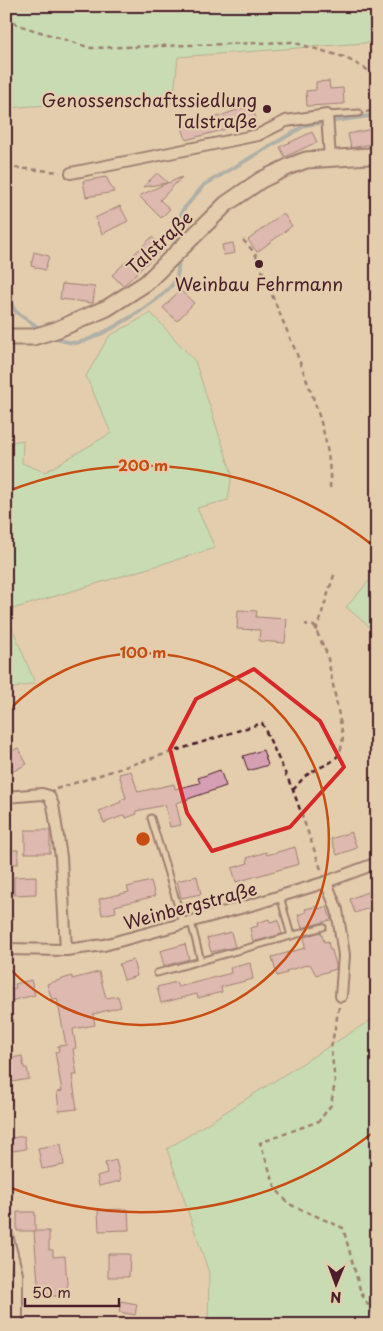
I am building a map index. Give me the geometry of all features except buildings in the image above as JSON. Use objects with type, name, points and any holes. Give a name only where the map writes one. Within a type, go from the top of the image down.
[{"type":"street","points":[[71,173],[258,135],[286,120],[327,120],[330,159]]},
{"type":"street","name":"Talstraße","points":[[6,337],[33,337],[56,330],[107,308],[146,283],[226,204],[261,180],[306,160],[377,154]]},
{"type":"street","points":[[6,796],[42,794],[49,796],[53,805],[61,857],[66,950]]},
{"type":"street","name":"Weinbergstraße","points":[[6,950],[66,950],[104,945],[280,896],[326,882],[377,863]]},
{"type":"street","points":[[326,882],[337,910],[344,955],[341,996]]},
{"type":"street","points":[[6,1231],[18,1274],[17,1325]]},
{"type":"lane","points":[[327,120],[359,112]]},
{"type":"lane","points":[[151,818],[201,961]]},
{"type":"lane","points":[[280,896],[291,936]]},
{"type":"lane","points":[[157,973],[323,927]]},
{"type":"path","points":[[6,16],[18,25],[91,48],[292,42],[344,57],[377,75]]},
{"type":"path","points":[[6,167],[71,173]]},
{"type":"path","points":[[243,240],[254,253],[303,370],[328,446],[331,469],[330,489]]},
{"type":"path","points":[[316,631],[335,572]]},
{"type":"path","points":[[293,790],[306,776],[339,756],[343,736],[327,654],[314,626],[305,624]]},
{"type":"path","points":[[56,789],[262,723],[293,790],[326,882]]},
{"type":"path","points":[[341,996],[331,1048],[335,1082],[331,1105],[319,1121],[260,1143],[276,1189],[289,1204],[343,1228],[361,1293],[377,1320]]},
{"type":"highlighted area","points":[[254,669],[320,721],[344,767],[290,827],[212,851],[187,813],[170,749],[196,699]]},
{"type":"green space","points":[[6,6],[377,6],[377,42],[178,57],[173,103],[73,103],[6,108]]},
{"type":"green space","points":[[151,313],[195,361],[232,474],[228,500],[197,508],[215,548],[6,611],[6,443],[23,440],[22,463],[45,472],[111,433],[86,376],[109,336]]},
{"type":"green space","points":[[377,572],[377,633],[346,607]]},
{"type":"green space","points":[[6,613],[35,683],[10,689],[6,685]]},
{"type":"green space","points":[[377,1016],[377,1325],[208,1325],[209,1273],[167,1149]]},
{"type":"waterway","points":[[176,247],[175,242],[182,211],[204,185],[306,125],[377,115]]},
{"type":"waterway","points":[[53,336],[72,343],[85,341],[130,318],[170,287],[178,273],[177,257]]},
{"type":"waterway","points":[[6,296],[16,312],[42,330]]},
{"type":"place","name":"Genossenschaftssiedlung Talstraße","points":[[267,109]]},
{"type":"place","name":"Weinbau Fehrmann","points":[[259,264]]}]
